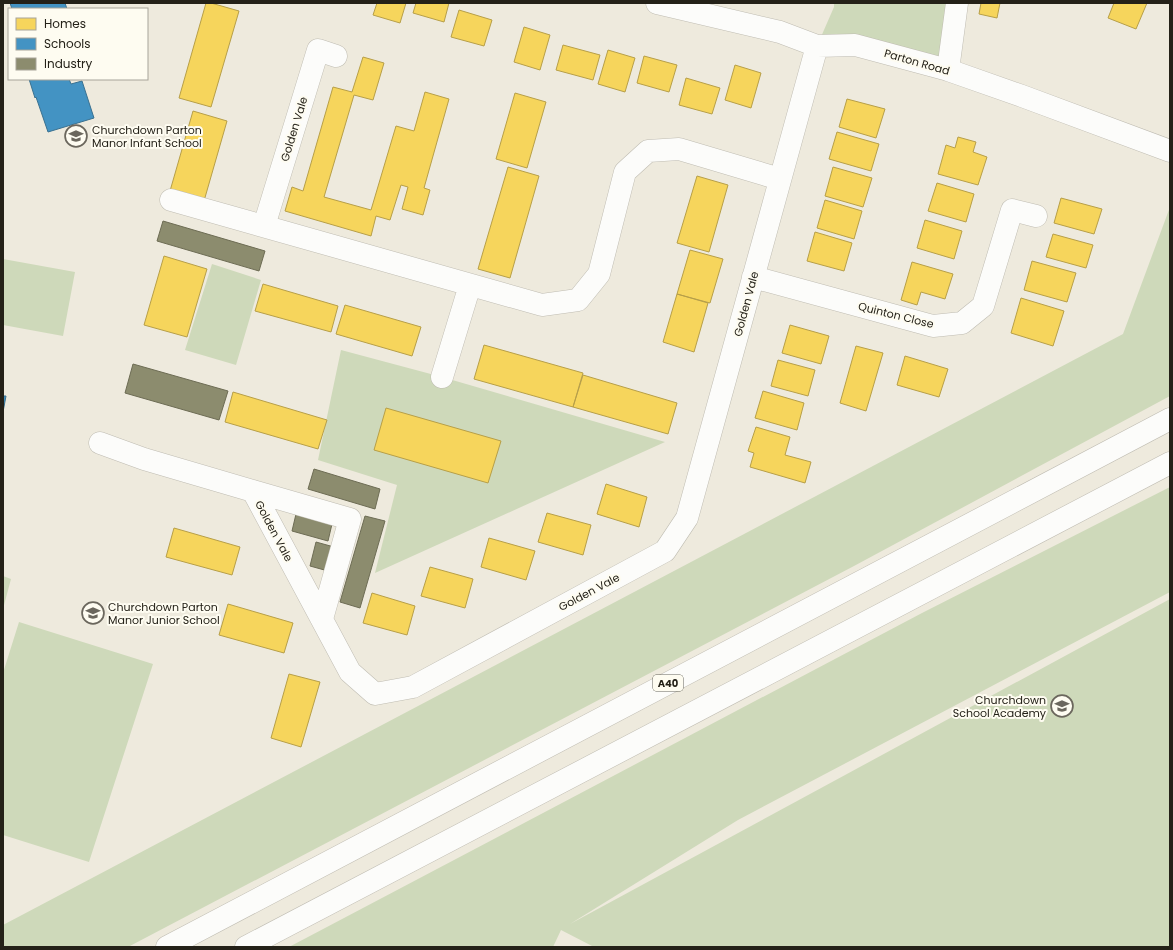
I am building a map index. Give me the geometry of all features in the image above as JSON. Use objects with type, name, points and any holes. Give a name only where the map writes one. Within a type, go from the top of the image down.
[{"type":"main road","name":"Parton Road","points":[[657,3],[780,32],[817,46],[855,45],[948,70],[1170,151]]},
{"type":"main road","points":[[948,70],[957,3]]},
{"type":"main road","name":"Golden Vale","points":[[253,491],[350,672],[375,694],[413,687],[665,551],[687,518],[817,46]]},
{"type":"main road","name":"Golden Vale","points":[[264,226],[318,50],[336,56]]},
{"type":"main road","points":[[171,200],[542,305],[578,300],[598,274],[625,172],[648,151],[680,149],[780,179]]},
{"type":"main road","name":"Quinton Close","points":[[753,277],[933,326],[962,323],[983,306],[1012,210],[1036,216]]},
{"type":"main road","points":[[442,377],[470,285]]},
{"type":"main road","name":"A40","points":[[167,947],[1170,419]]},
{"type":"main road","name":"Golden Vale","points":[[100,443],[144,459],[350,520],[322,619]]},
{"type":"main road","points":[[246,947],[1170,463]]},
{"type":"green space","points":[[834,3],[957,3],[948,70],[817,46],[834,7]]},
{"type":"green space","points":[[1170,207],[1170,396],[854,566],[128,947],[3,947],[3,925],[1123,334]]},
{"type":"green space","points":[[3,259],[75,272],[63,336],[3,325]]},
{"type":"green space","points":[[212,264],[261,280],[236,365],[185,350]]},
{"type":"green space","points":[[341,350],[442,377],[665,442],[375,573],[397,485],[318,460]]},
{"type":"green space","points":[[1170,487],[1170,592],[738,820],[570,924],[1170,599],[1170,947],[594,947],[561,930],[553,947],[289,947],[922,613]]},
{"type":"green space","points":[[3,576],[11,579],[3,609]]},
{"type":"green space","points":[[19,622],[153,664],[89,862],[3,835],[3,673]]},
{"type":"building: Homes","points":[[206,3],[239,11],[211,107],[179,98]]},
{"type":"building: Homes","points":[[377,3],[406,3],[400,23],[373,15]]},
{"type":"building: Homes","points":[[416,3],[449,3],[444,22],[413,13]]},
{"type":"building: Homes","points":[[981,3],[1000,3],[997,18],[979,14]]},
{"type":"building: Homes","points":[[1114,3],[1147,3],[1136,29],[1108,18]]},
{"type":"building: Homes","points":[[459,10],[492,20],[484,46],[451,37]]},
{"type":"building: Homes","points":[[524,27],[550,35],[540,70],[514,62]]},
{"type":"building: Homes","points":[[563,45],[600,55],[593,80],[556,70]]},
{"type":"building: Homes","points":[[608,50],[635,58],[625,92],[598,84]]},
{"type":"building: Homes","points":[[644,56],[677,65],[669,92],[637,83]]},
{"type":"building: Homes","points":[[363,57],[384,63],[373,100],[354,95],[324,197],[371,210],[396,126],[414,131],[425,92],[449,99],[424,188],[430,190],[423,215],[402,209],[408,187],[401,185],[390,220],[376,216],[371,236],[285,211],[292,187],[303,191],[333,87],[352,92]]},
{"type":"building: Homes","points":[[735,65],[761,73],[751,108],[725,100]]},
{"type":"building: Homes","points":[[686,78],[720,88],[712,114],[679,105]]},
{"type":"building: Homes","points":[[515,93],[546,102],[527,168],[496,159]]},
{"type":"building: Homes","points":[[847,99],[885,109],[876,138],[839,127]]},
{"type":"building: Homes","points":[[193,111],[227,121],[204,201],[170,191]]},
{"type":"building: Homes","points":[[837,132],[879,144],[871,171],[829,159]]},
{"type":"building: Homes","points":[[958,137],[976,142],[973,152],[987,157],[978,185],[938,174],[946,145],[955,148]]},
{"type":"building: Homes","points":[[508,167],[539,176],[510,278],[478,269]]},
{"type":"building: Homes","points":[[833,167],[872,178],[863,207],[825,196]]},
{"type":"building: Homes","points":[[697,176],[728,185],[709,252],[677,243]]},
{"type":"building: Homes","points":[[937,183],[974,194],[966,222],[928,211]]},
{"type":"building: Homes","points":[[1061,198],[1102,209],[1094,234],[1054,223]]},
{"type":"building: Homes","points":[[825,200],[862,211],[854,239],[817,228]]},
{"type":"building: Homes","points":[[925,220],[962,231],[954,259],[917,248]]},
{"type":"building: Homes","points":[[815,232],[852,243],[844,271],[807,261]]},
{"type":"building: Homes","points":[[1053,234],[1093,245],[1086,268],[1046,257]]},
{"type":"building: Homes","points":[[690,250],[723,259],[710,303],[677,294]]},
{"type":"building: Homes","points":[[164,256],[207,269],[187,337],[144,325]]},
{"type":"building: Homes","points":[[1032,261],[1076,273],[1067,302],[1024,290]]},
{"type":"building: Homes","points":[[912,262],[953,274],[945,299],[921,292],[917,305],[901,300]]},
{"type":"building: Homes","points":[[263,284],[338,306],[331,332],[255,311]]},
{"type":"building: Homes","points":[[677,294],[708,303],[694,352],[663,342]]},
{"type":"building: Homes","points":[[1021,298],[1064,311],[1053,346],[1011,333]]},
{"type":"building: Homes","points":[[345,305],[421,327],[412,356],[336,334]]},
{"type":"building: Homes","points":[[790,325],[829,336],[821,364],[782,353]]},
{"type":"building: Homes","points":[[484,345],[583,373],[573,407],[474,379]]},
{"type":"building: Homes","points":[[856,346],[883,353],[866,411],[840,403]]},
{"type":"building: Homes","points":[[905,356],[948,369],[939,397],[897,385]]},
{"type":"building: Homes","points":[[778,360],[815,370],[808,396],[771,386]]},
{"type":"building: Homes","points":[[583,375],[677,403],[668,434],[573,407]]},
{"type":"building: Homes","points":[[763,391],[804,403],[797,430],[755,418]]},
{"type":"building: Homes","points":[[233,392],[327,420],[318,449],[225,422]]},
{"type":"building: Homes","points":[[386,408],[501,441],[488,483],[374,450]]},
{"type":"building: Homes","points":[[756,427],[790,437],[785,455],[811,462],[805,483],[750,467],[754,453],[748,451]]},
{"type":"building: Homes","points":[[606,484],[647,497],[639,527],[597,514]]},
{"type":"building: Homes","points":[[547,513],[591,525],[583,555],[538,542]]},
{"type":"building: Homes","points":[[174,528],[240,547],[232,575],[166,557]]},
{"type":"building: Homes","points":[[489,538],[535,551],[526,580],[481,567]]},
{"type":"building: Homes","points":[[430,567],[473,579],[465,608],[421,596]]},
{"type":"building: Homes","points":[[372,593],[415,606],[407,635],[363,623]]},
{"type":"building: Homes","points":[[228,604],[293,623],[284,653],[219,635]]},
{"type":"building: Homes","points":[[289,674],[320,682],[301,747],[271,738]]},
{"type":"building: Schools","points":[[10,3],[65,3],[67,8],[12,8]]},
{"type":"building: Schools","points":[[29,80],[69,80],[71,84],[82,81],[94,118],[48,132],[36,97],[35,98]]},
{"type":"building: Schools","points":[[3,396],[6,396],[3,412]]},
{"type":"building: Industry","points":[[163,221],[265,251],[259,271],[157,241]]},
{"type":"building: Industry","points":[[133,364],[228,391],[219,420],[125,393]]},
{"type":"building: Industry","points":[[314,469],[380,489],[375,509],[308,489]]},
{"type":"building: Industry","points":[[296,514],[332,524],[328,541],[292,531]]},
{"type":"building: Industry","points":[[365,516],[385,521],[360,608],[340,602]]},
{"type":"building: Industry","points":[[316,542],[334,547],[328,571],[310,566]]},
{"type":"place","name":"Churchdown Parton Manor Infant School","points":[[76,136]]},
{"type":"place","name":"Churchdown Parton Manor Junior School","points":[[93,613]]},
{"type":"place","name":"Churchdown School Academy","points":[[1062,706]]}]
